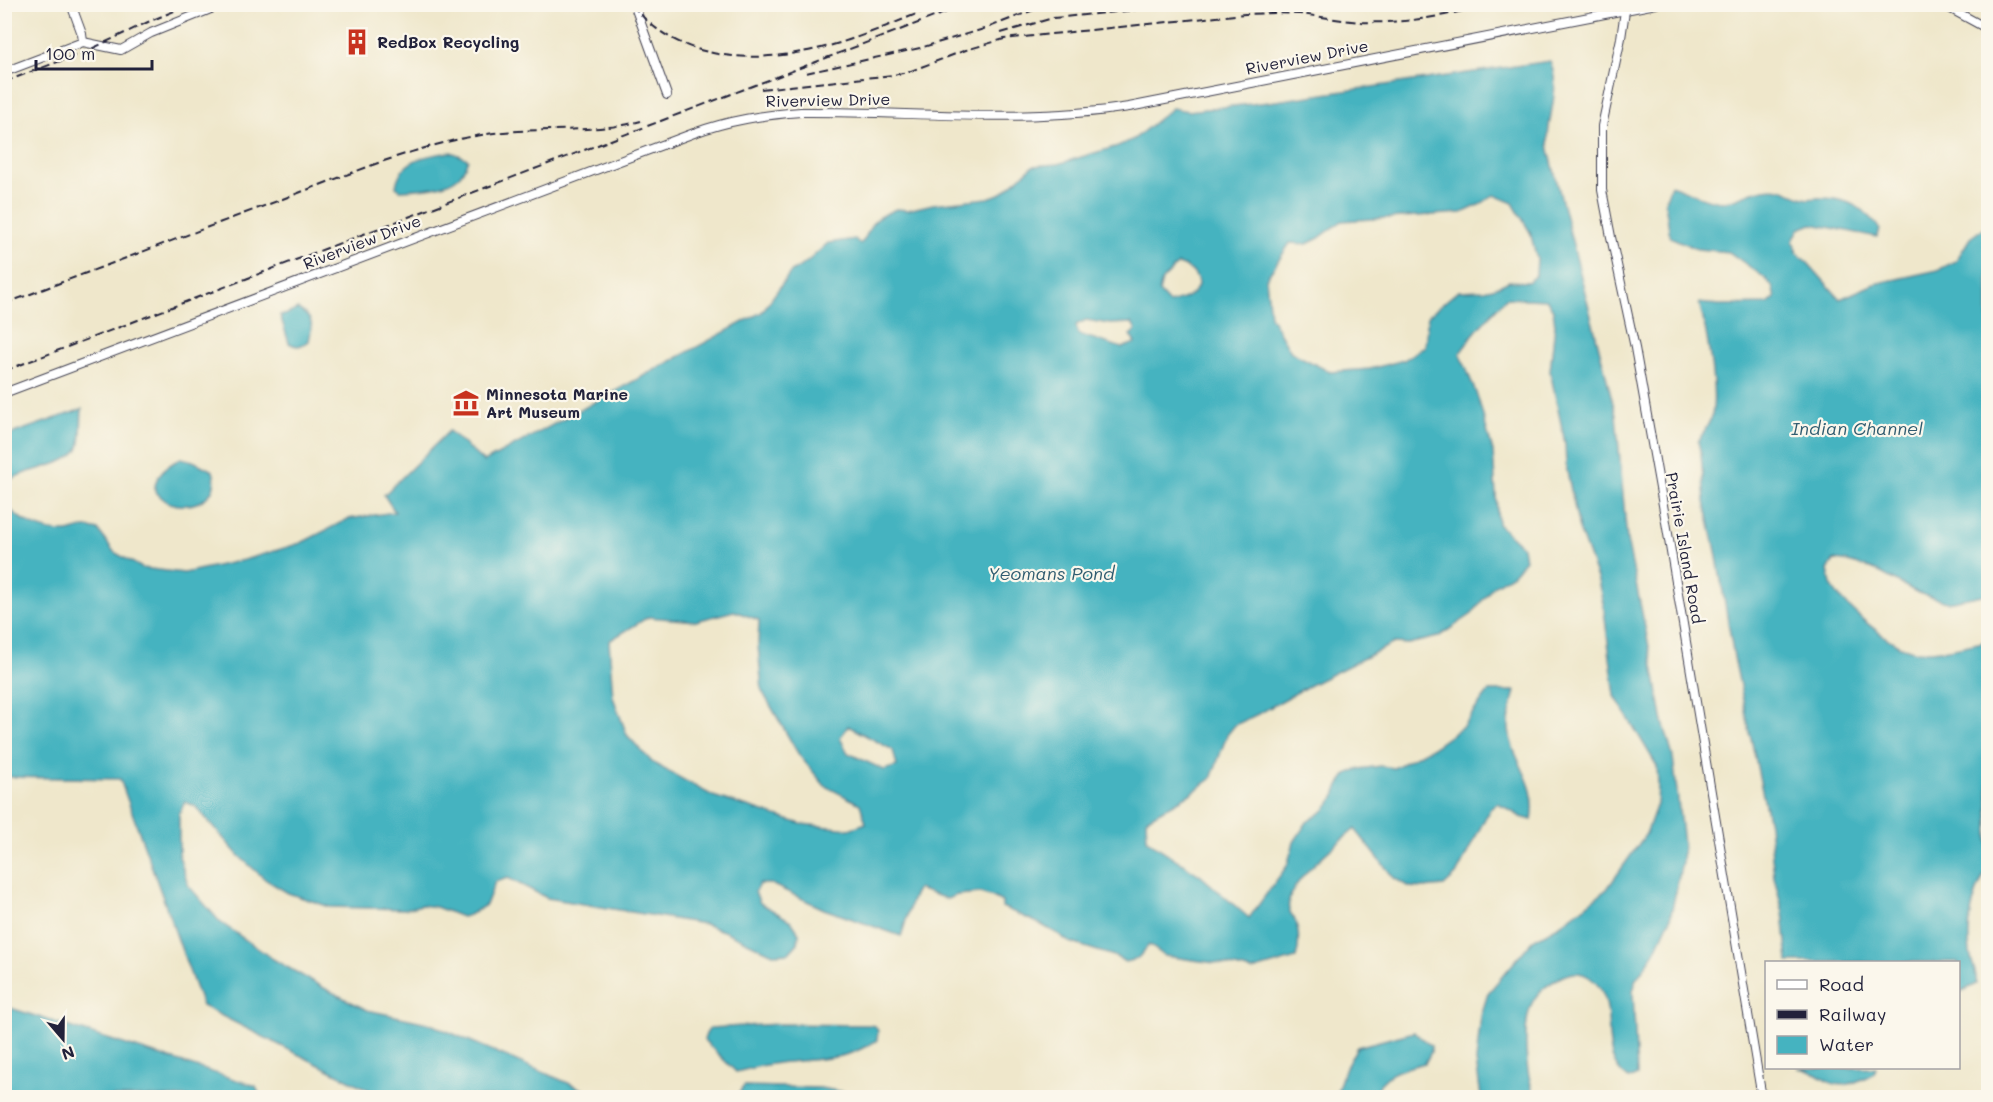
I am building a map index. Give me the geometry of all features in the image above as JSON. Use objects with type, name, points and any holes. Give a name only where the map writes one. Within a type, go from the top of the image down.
[{"type":"street","points":[[71,4],[83,42]]},
{"type":"street","points":[[4,72],[83,42],[122,50],[152,33],[223,4]]},
{"type":"street","points":[[634,4],[667,95]]},
{"type":"street","name":"Riverview Drive","points":[[4,393],[694,133],[739,119],[801,112],[1015,116],[1085,114],[1625,8],[1656,4]]},
{"type":"street","points":[[1942,4],[1989,28]]},
{"type":"street","name":"Prairie Island Road","points":[[1625,8],[1621,38],[1602,126],[1602,190],[1635,348],[1664,510],[1762,1098]]},
{"type":"water","name":"Yeomans Pond","points":[[1550,61],[1555,84],[1548,139],[1549,150],[1616,415],[1627,540],[1662,718],[1673,757],[1683,844],[1682,862],[1670,919],[1655,952],[1637,978],[1633,991],[1637,1075],[1629,1079],[1618,1069],[1612,1056],[1608,1013],[1600,987],[1589,977],[1578,973],[1566,975],[1551,983],[1532,1003],[1527,1024],[1526,1051],[1529,1077],[1536,1097],[1481,1097],[1476,1061],[1481,1016],[1488,993],[1533,940],[1560,925],[1607,889],[1646,834],[1657,804],[1657,766],[1615,696],[1603,603],[1598,581],[1579,529],[1566,466],[1565,443],[1550,371],[1555,325],[1553,310],[1547,300],[1506,298],[1476,331],[1460,353],[1478,398],[1493,452],[1498,524],[1523,547],[1525,560],[1513,574],[1493,586],[1472,614],[1438,637],[1408,644],[1394,643],[1235,725],[1227,735],[1211,779],[1146,819],[1147,840],[1201,876],[1249,918],[1287,866],[1294,842],[1307,822],[1325,810],[1347,774],[1359,769],[1381,766],[1394,768],[1435,746],[1463,726],[1489,691],[1515,691],[1509,729],[1511,741],[1532,794],[1532,820],[1521,817],[1498,803],[1490,809],[1456,875],[1444,886],[1423,888],[1409,887],[1394,878],[1355,829],[1313,865],[1294,888],[1289,900],[1289,910],[1298,933],[1296,958],[1252,971],[1222,964],[1165,956],[1149,945],[1137,959],[1126,962],[1069,942],[1038,923],[1002,907],[1002,902],[993,897],[980,893],[957,895],[947,899],[918,889],[911,903],[901,936],[824,909],[771,884],[759,884],[755,892],[760,903],[791,921],[799,933],[798,943],[789,953],[773,954],[704,924],[547,898],[508,878],[495,882],[486,905],[462,917],[436,907],[421,905],[406,909],[330,907],[288,893],[266,880],[239,856],[195,806],[185,802],[179,814],[179,856],[188,885],[220,922],[273,959],[367,1010],[428,1023],[582,1089],[593,1097],[383,1097],[202,1006],[120,779],[5,777],[5,503],[16,515],[40,528],[58,532],[86,528],[98,530],[114,552],[142,568],[184,573],[244,560],[301,543],[348,519],[395,512],[384,495],[449,431],[484,462],[762,312],[790,273],[807,262],[828,243],[855,239],[860,244],[872,224],[881,216],[896,209],[908,210],[933,204],[988,198],[1002,193],[1033,166],[1058,164],[1134,139],[1172,108],[1188,111],[1269,102]],"holes":[[[1494,195],[1513,203],[1530,232],[1537,259],[1536,275],[1528,282],[1509,281],[1484,290],[1458,291],[1428,316],[1425,346],[1404,360],[1370,369],[1330,372],[1291,352],[1270,316],[1266,279],[1290,243],[1307,244],[1342,221],[1462,213]],[[1178,264],[1191,271],[1198,283],[1191,295],[1169,303],[1159,292],[1162,280]],[[1086,320],[1110,324],[1132,323],[1136,330],[1130,335],[1135,343],[1122,348],[1078,334],[1076,325]],[[734,611],[759,620],[758,645],[762,691],[799,755],[825,786],[860,804],[866,823],[849,829],[801,824],[713,796],[653,763],[627,735],[613,697],[609,641],[648,617],[696,621]],[[848,726],[893,750],[897,766],[884,770],[848,753],[840,738]]]},
{"type":"water","points":[[451,152],[468,159],[461,173],[452,181],[422,189],[400,190],[396,187],[398,178],[409,164],[424,157]]},
{"type":"water","name":"Indian Channel","points":[[1671,185],[1721,202],[1758,190],[1777,188],[1806,199],[1840,200],[1856,206],[1869,216],[1880,230],[1877,237],[1812,224],[1799,229],[1793,241],[1797,253],[1840,299],[1874,284],[1938,270],[1956,261],[1970,238],[1988,225],[1988,594],[1947,602],[1918,593],[1863,566],[1834,560],[1828,570],[1831,584],[1845,602],[1881,634],[1905,648],[1914,651],[1933,651],[1988,641],[1988,869],[1978,888],[1970,919],[1970,952],[1976,984],[1960,993],[1960,961],[1788,961],[1783,912],[1774,877],[1769,824],[1705,502],[1698,442],[1711,418],[1713,407],[1713,378],[1699,303],[1768,304],[1775,298],[1772,286],[1765,278],[1729,252],[1697,249],[1670,237],[1665,201]]},
{"type":"water","points":[[298,309],[310,319],[311,326],[309,341],[297,346],[289,343],[280,315]]},
{"type":"water","points":[[82,409],[80,443],[74,454],[57,463],[13,478],[5,484],[5,436]]},
{"type":"water","points":[[181,458],[213,471],[215,480],[213,488],[209,495],[196,503],[179,505],[170,503],[155,491],[159,475]]},
{"type":"water","points":[[4,1006],[256,1086],[260,1097],[5,1097]]},
{"type":"water","points":[[779,1024],[875,1026],[878,1031],[877,1040],[855,1052],[844,1055],[774,1063],[736,1072],[704,1040],[710,1028]]},
{"type":"water","points":[[1414,1032],[1431,1046],[1431,1052],[1425,1063],[1393,1073],[1382,1082],[1373,1097],[1335,1097],[1344,1071],[1357,1047]]},
{"type":"water","points":[[1804,1069],[1876,1069],[1874,1073],[1860,1080],[1841,1085],[1827,1081]]},
{"type":"water","points":[[744,1086],[820,1088],[873,1097],[738,1097]]},
{"type":"railway","points":[[4,82],[87,51],[191,4]]},
{"type":"railway","points":[[632,4],[650,24],[672,38],[695,48],[746,57],[773,56],[840,43],[941,4]]},
{"type":"railway","points":[[4,371],[968,4]]},
{"type":"railway","points":[[806,73],[920,48],[987,28],[1049,4]]},
{"type":"railway","points":[[1001,33],[1053,18],[1199,4]]},
{"type":"railway","points":[[1220,4],[1254,8]]},
{"type":"railway","points":[[1293,13],[1361,22],[1394,22],[1442,15],[1489,4]]},
{"type":"railway","points":[[761,89],[908,72],[966,50],[1004,39],[1245,14],[1300,14]]},
{"type":"railway","points":[[4,304],[378,163],[425,148],[488,134],[590,129],[641,121]]},
{"type":"place","name":"RedBox Recycling","points":[[357,42]]},
{"type":"place","name":"Minnesota Marine Art Museum","points":[[466,403]]}]
